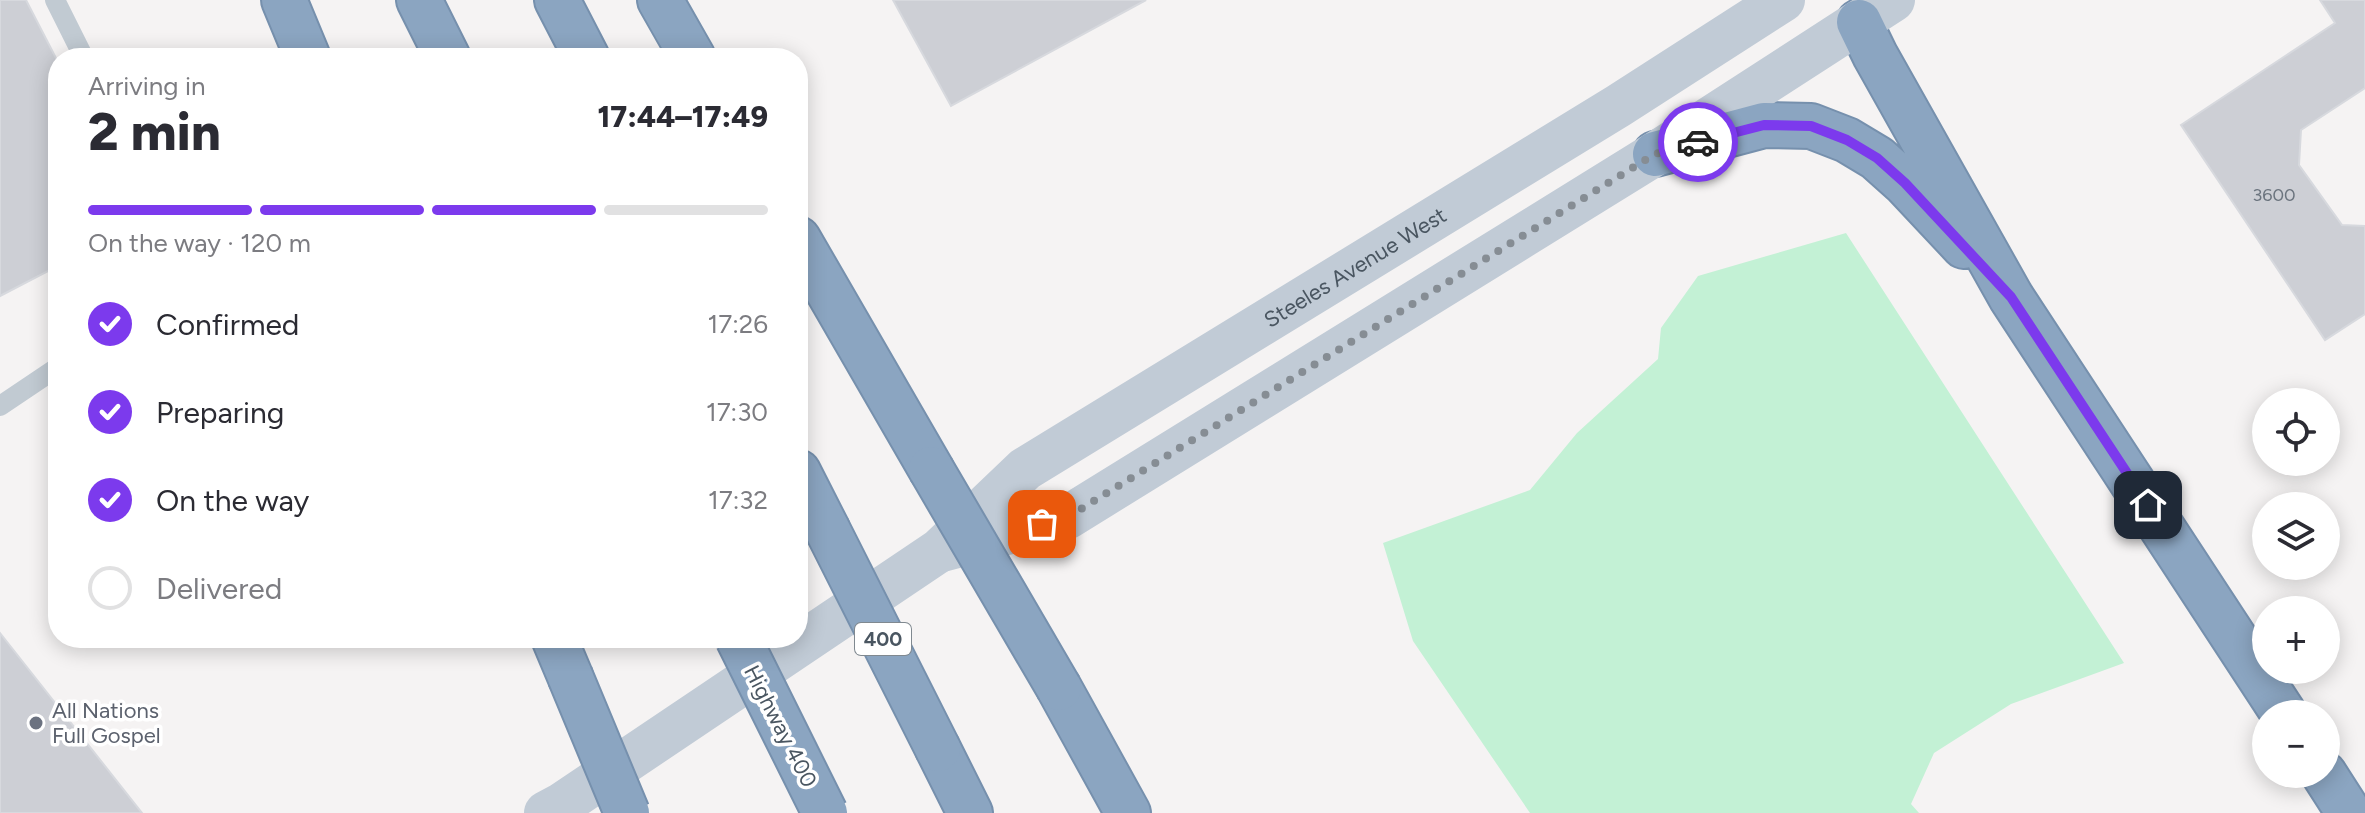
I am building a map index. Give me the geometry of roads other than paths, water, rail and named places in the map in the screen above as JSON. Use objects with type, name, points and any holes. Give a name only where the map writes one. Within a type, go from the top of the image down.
[{"type":"highway","points":[[284,0],[304,48]]},
{"type":"highway","points":[[419,0],[443,48]]},
{"type":"highway","points":[[557,0],[582,48]]},
{"type":"highway","points":[[660,0],[687,48]]},
{"type":"highway","points":[[1866,7],[1875,55],[2011,297],[2275,700]]},
{"type":"highway","points":[[1655,154],[1764,125],[1811,126],[1847,140],[1877,158],[1905,183],[2011,297]]},
{"type":"highway","points":[[808,256],[1059,688],[1128,813]]},
{"type":"highway","name":"400","points":[[808,492],[970,813]]},
{"type":"highway","name":"Highway 400","points":[[743,648],[825,813]]},
{"type":"highway","points":[[562,657],[627,813]]},
{"type":"highway","points":[[2333,788],[2349,813]]},
{"type":"main road","name":"Steeles Avenue West","points":[[808,639],[940,550],[1025,469],[1618,106],[1783,0]]},
{"type":"main road","name":"Steeles Avenue West","points":[[940,550],[1068,517],[1655,154],[1866,7]]},
{"type":"main road","name":"Steeles Avenue West","points":[[553,810],[794,648]]},
{"type":"lane","points":[[55,0],[79,48]]},
{"type":"lane","points":[[0,406],[48,374]]},
{"type":"place","name":"All Nations Full Gospel","points":[[36,723]]}]
